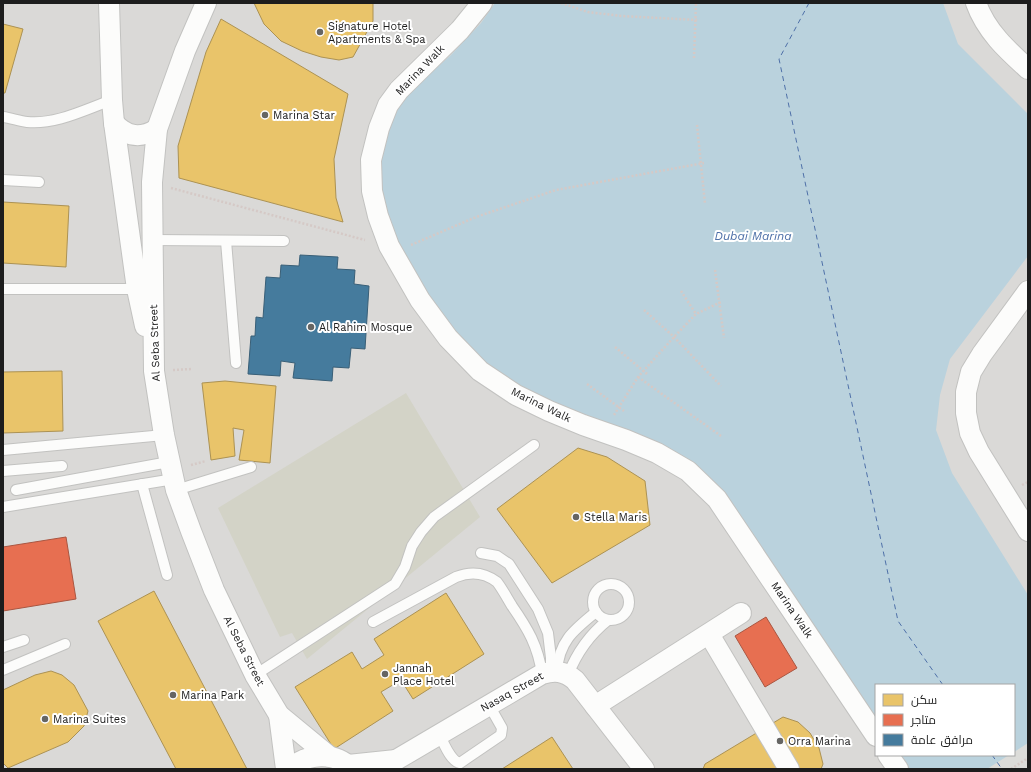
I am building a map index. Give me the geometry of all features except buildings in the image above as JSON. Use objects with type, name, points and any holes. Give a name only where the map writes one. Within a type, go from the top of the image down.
[{"type":"street","points":[[110,3],[112,100],[114,123],[137,289],[154,371]]},
{"type":"street","name":"Al Seba Street","points":[[206,3],[182,58],[157,129],[152,182],[154,371],[164,435],[173,477],[191,531],[214,590],[255,675],[279,715],[330,757]]},
{"type":"street","name":"Marina Walk","points":[[482,3],[460,30],[399,90],[388,105],[379,128],[371,160],[372,192],[378,216],[397,247],[420,300],[448,338],[480,371],[516,395],[583,425],[658,453],[688,471],[717,499],[875,735]]},
{"type":"street","points":[[976,3],[987,25],[1001,43],[1028,69]]},
{"type":"street","points":[[114,123],[120,130],[139,136],[149,134],[157,129]]},
{"type":"street","points":[[1028,291],[982,354],[972,372],[966,392],[966,413],[970,433],[1028,531]]},
{"type":"street","points":[[595,706],[741,613]]},
{"type":"street","points":[[709,634],[789,769]]},
{"type":"street","points":[[554,673],[575,680],[644,769]]},
{"type":"street","name":"Nasaq Street","points":[[350,767],[391,764],[489,705],[554,673]]},
{"type":"street","name":"Al Seba Street","points":[[279,715],[286,769]]},
{"type":"street","points":[[290,769],[295,764],[306,758],[318,756],[330,757],[339,760],[350,767]]},
{"type":"street","points":[[889,756],[898,769]]},
{"type":"lane","points":[[3,117],[28,122],[45,122],[65,117],[112,100]]},
{"type":"lane","points":[[3,180],[39,182]]},
{"type":"lane","points":[[152,240],[284,242]]},
{"type":"lane","points":[[226,241],[236,363]]},
{"type":"lane","points":[[3,289],[137,289]]},
{"type":"lane","points":[[3,450],[164,435]]},
{"type":"lane","points":[[255,675],[395,584],[405,567],[412,546],[431,520],[534,445]]},
{"type":"lane","points":[[3,471],[62,466]]},
{"type":"lane","points":[[16,490],[173,477],[251,467]]},
{"type":"lane","points":[[3,507],[142,484],[173,477]]},
{"type":"lane","points":[[142,484],[166,575]]},
{"type":"lane","points":[[482,552],[497,556],[509,564],[538,609],[548,633],[554,673]]},
{"type":"lane","points":[[373,622],[456,577],[468,573],[480,574],[497,582],[535,642],[540,663],[554,673]]},
{"type":"lane","points":[[615,584],[622,586],[629,598],[629,605],[622,617],[615,620],[608,620],[601,617],[596,612],[593,605],[594,598],[596,592],[601,586],[615,584]]},
{"type":"lane","points":[[554,673],[560,652],[567,639],[576,628],[596,612]]},
{"type":"lane","points":[[554,673],[608,620]]},
{"type":"lane","points":[[3,647],[24,640]]},
{"type":"lane","points":[[3,670],[65,644]]},
{"type":"lane","points":[[439,734],[452,759],[460,763],[501,736],[502,728],[489,705]]},
{"type":"path","points":[[561,3],[588,12],[621,16],[698,20]]},
{"type":"path","points":[[694,58],[696,3]]},
{"type":"path","points":[[697,125],[705,204]]},
{"type":"path","points":[[152,182],[397,247],[476,217],[556,190],[704,163]]},
{"type":"path","points":[[716,270],[724,338]]},
{"type":"path","points":[[681,290],[696,314]]},
{"type":"path","points":[[613,416],[638,377],[674,337],[696,314],[721,302]]},
{"type":"path","points":[[644,310],[674,337],[721,386]]},
{"type":"path","points":[[615,347],[646,374]]},
{"type":"path","points":[[638,377],[721,436]]},
{"type":"path","points":[[587,384],[624,411]]},
{"type":"path","points":[[1011,769],[1028,758]]},
{"type":"shaded area","name":"Dubai Marina","points":[[3,3],[1028,3],[1028,769],[3,769]]},
{"type":"shaded area","points":[[406,393],[480,517],[307,659],[292,633],[280,637],[218,508]]},
{"type":"water","name":"Dubai Marina","points":[[495,3],[943,3],[958,44],[1028,114],[1028,256],[950,359],[940,395],[936,430],[952,473],[1028,595],[1028,769],[905,769],[896,756],[1015,756],[1015,684],[875,684],[875,725],[680,458],[522,395],[449,336],[385,224],[380,187],[380,154],[385,130],[405,96],[451,55],[481,23]]},
{"type":"pier","points":[[1028,743],[1028,769],[987,769],[1007,756],[1015,756],[1015,751]]},
{"type":"ferry route","points":[[809,3],[779,59],[898,621],[942,684]]},
{"type":"ferry route","points":[[993,756],[1002,769]]},
{"type":"place","name":"Signature Hotel Apartments & Spa","points":[[320,32]]},
{"type":"place","name":"Marina Star","points":[[265,115]]},
{"type":"place","name":"Al Rahim Mosque","points":[[311,327]]},
{"type":"place","name":"Stella Maris","points":[[576,517]]},
{"type":"place","name":"Jannah Place Hotel","points":[[385,674]]},
{"type":"place","name":"Marina Park","points":[[173,695]]},
{"type":"place","name":"Marina Suites","points":[[45,719]]},
{"type":"place","name":"Orra Marina","points":[[780,741]]}]
